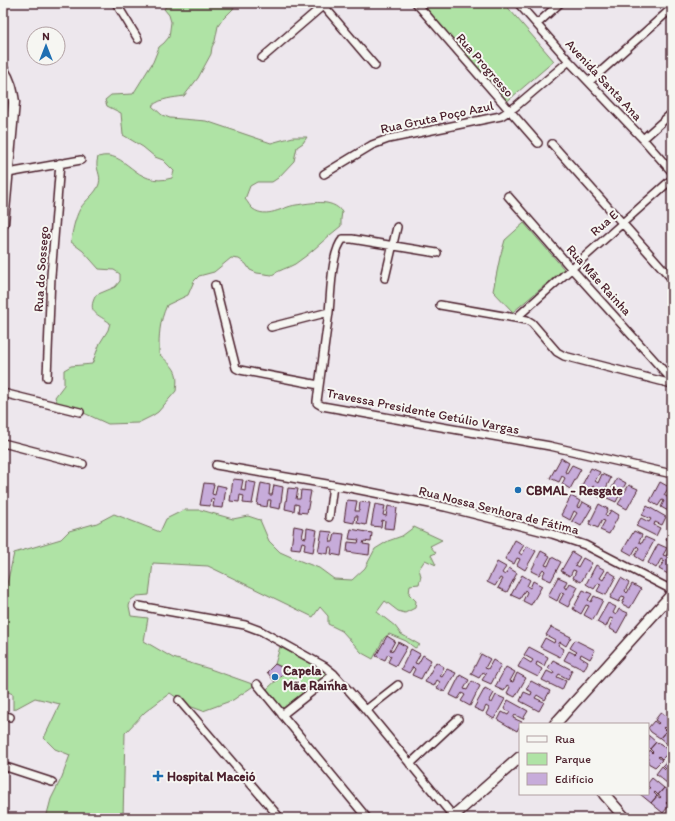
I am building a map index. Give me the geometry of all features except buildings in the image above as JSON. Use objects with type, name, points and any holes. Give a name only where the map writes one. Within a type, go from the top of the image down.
[{"type":"street","points":[[116,3],[138,39]]},
{"type":"street","name":"Rua Progresso","points":[[416,3],[509,112],[538,143]]},
{"type":"street","name":"Avenida Santa Ana","points":[[518,3],[569,61],[672,172]]},
{"type":"street","points":[[537,24],[560,3]]},
{"type":"street","points":[[262,58],[324,4],[375,66]]},
{"type":"street","points":[[589,82],[672,8]]},
{"type":"street","name":"Rua Gruta Poço Azul","points":[[324,174],[372,145],[388,139],[501,116],[509,112],[569,61]]},
{"type":"street","points":[[3,70],[8,76],[13,91],[14,102],[3,223]]},
{"type":"street","points":[[643,139],[672,112]]},
{"type":"street","points":[[3,124],[13,119]]},
{"type":"street","points":[[552,144],[672,279]]},
{"type":"street","points":[[8,173],[81,160]]},
{"type":"street","name":"Rua do Sossego","points":[[47,377],[51,276],[60,163]]},
{"type":"street","name":"Rua E","points":[[516,318],[672,179]]},
{"type":"street","name":"Rua Mãe Rainha","points":[[508,196],[672,382]]},
{"type":"street","points":[[385,278],[397,227]]},
{"type":"street","name":"Travessa Presidente Getúlio Vargas","points":[[392,246],[352,239],[343,240],[341,242],[335,258],[317,403],[322,406],[550,446],[672,474]]},
{"type":"street","points":[[392,246],[437,253]]},
{"type":"street","points":[[215,285],[236,368],[319,385]]},
{"type":"street","points":[[440,305],[527,320],[560,354],[637,378],[672,382]]},
{"type":"street","points":[[271,327],[329,312]]},
{"type":"street","points":[[3,393],[80,412]]},
{"type":"street","points":[[3,443],[84,464]]},
{"type":"street","name":"Rua Nossa Senhora de Fátima","points":[[216,465],[333,485],[445,507],[552,534],[585,545],[672,590]]},
{"type":"street","points":[[329,517],[333,485]]},
{"type":"street","points":[[556,723],[672,594]]},
{"type":"street","points":[[139,606],[245,625],[260,631],[324,666],[334,674],[366,710],[452,817],[519,758]]},
{"type":"street","points":[[282,715],[334,674]]},
{"type":"street","points":[[257,684],[367,818]]},
{"type":"street","points":[[366,710],[398,684]]},
{"type":"street","points":[[179,700],[280,818]]},
{"type":"street","points":[[410,764],[458,719]]},
{"type":"street","points":[[3,766],[52,782]]},
{"type":"street","points":[[605,795],[625,818]]},
{"type":"green space","points":[[168,3],[236,3],[233,9],[218,26],[211,54],[198,78],[184,96],[163,100],[152,106],[162,115],[170,118],[206,121],[271,143],[293,137],[307,137],[303,143],[297,147],[294,161],[278,178],[272,182],[257,182],[250,186],[245,199],[253,209],[264,213],[274,212],[296,205],[321,202],[327,203],[338,208],[342,212],[341,226],[301,260],[272,275],[257,273],[250,270],[246,264],[239,259],[231,258],[214,272],[199,276],[194,281],[188,295],[167,305],[161,323],[159,335],[159,354],[172,366],[176,374],[176,391],[158,412],[138,423],[108,424],[73,408],[58,405],[55,397],[64,385],[64,370],[71,366],[92,364],[110,323],[95,312],[92,306],[93,301],[96,295],[115,287],[120,281],[120,274],[114,270],[99,269],[83,251],[71,242],[71,238],[75,221],[80,209],[98,188],[100,177],[97,165],[98,157],[108,156],[116,158],[148,178],[159,180],[172,178],[174,171],[163,160],[155,157],[143,147],[123,135],[121,113],[107,106],[105,100],[111,95],[133,94],[153,62],[159,47],[169,37],[171,22],[169,15],[164,9]]},
{"type":"green space","points":[[413,3],[504,3],[554,61],[504,104]]},
{"type":"green space","points":[[524,223],[564,269],[513,312],[493,291],[505,240]]},
{"type":"green space","points":[[184,510],[201,510],[233,519],[248,516],[260,520],[269,541],[280,552],[319,568],[334,579],[352,580],[365,568],[375,549],[388,541],[402,536],[414,527],[442,540],[430,546],[436,553],[431,555],[436,565],[425,560],[419,569],[421,576],[419,584],[410,585],[409,594],[416,601],[415,608],[405,613],[398,611],[385,601],[377,612],[395,626],[401,634],[420,645],[415,648],[406,641],[389,634],[384,638],[373,659],[362,653],[342,631],[328,624],[328,616],[320,607],[313,617],[208,566],[153,563],[149,595],[137,596],[131,600],[129,606],[131,616],[148,618],[144,641],[173,658],[255,685],[233,700],[203,711],[189,706],[170,693],[145,712],[125,733],[123,818],[46,818],[51,799],[62,777],[70,755],[55,749],[44,738],[60,704],[35,698],[13,710],[13,694],[3,690],[3,595],[14,553],[61,539],[69,531],[97,523],[114,514],[160,532],[166,519]]},
{"type":"green space","points":[[280,647],[329,673],[282,709],[266,690],[287,670],[275,664]]},
{"type":"place","name":"CBMAL - Resgate","points":[[518,490]]},
{"type":"place","name":"Capela Mãe Rainha","points":[[275,677]]},
{"type":"place","name":"Hospital Maceió","points":[[158,776]]}]
